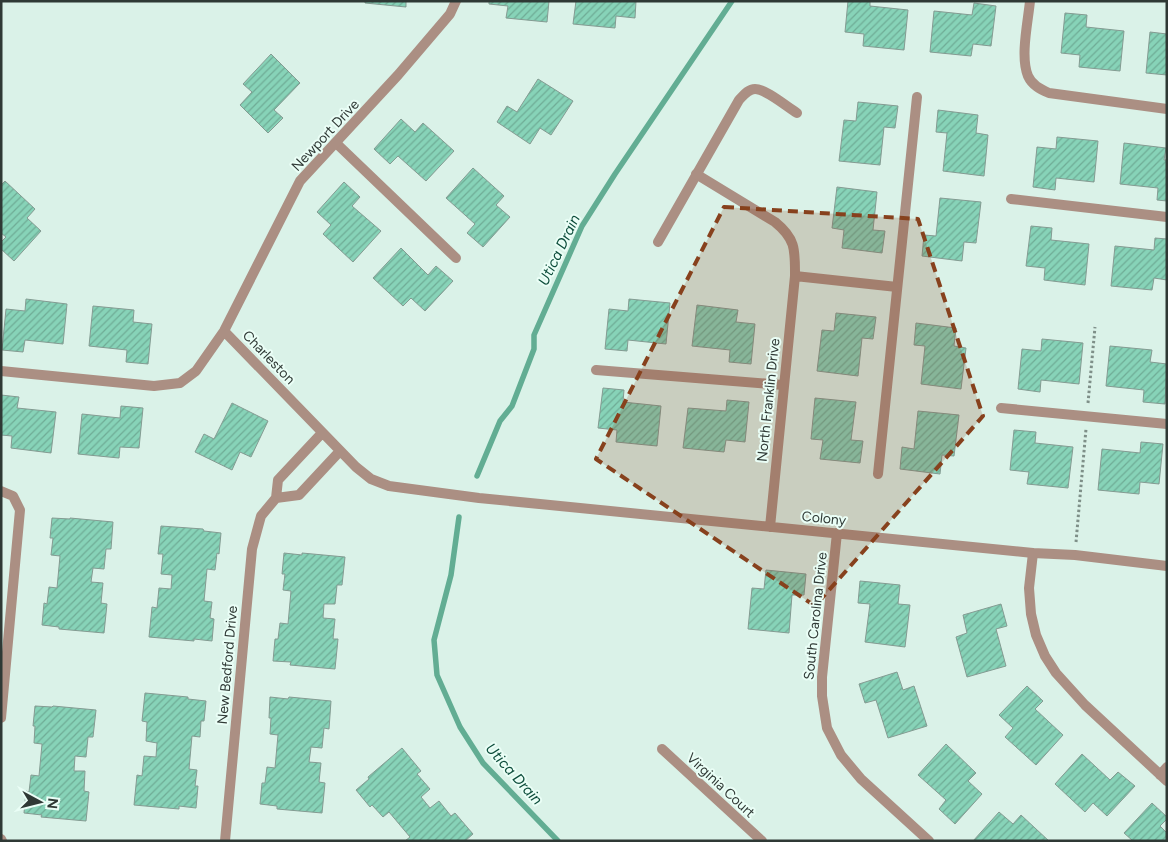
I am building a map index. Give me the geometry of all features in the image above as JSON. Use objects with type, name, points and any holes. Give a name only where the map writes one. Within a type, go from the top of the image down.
[{"type":"street","name":"Newport Drive","points":[[224,331],[300,181],[405,68],[450,14],[456,1]]},
{"type":"street","points":[[1030,1],[1025,66],[1028,78],[1036,88],[1049,93],[1167,109]]},
{"type":"street","points":[[658,242],[739,100],[748,91],[755,89],[765,92],[797,113]]},
{"type":"street","points":[[878,474],[917,97]]},
{"type":"street","points":[[336,143],[456,258]]},
{"type":"street","name":"North Franklin Drive","points":[[696,174],[775,222],[785,231],[794,245],[795,276],[770,527]]},
{"type":"street","points":[[1011,199],[1167,218]]},
{"type":"street","points":[[795,276],[897,287]]},
{"type":"street","name":"Charleston","points":[[1,371],[154,386],[180,382],[196,370],[224,331],[356,467],[380,484],[479,498]]},
{"type":"street","points":[[596,370],[783,385]]},
{"type":"street","points":[[1001,408],[1167,424]]},
{"type":"street","name":"New Bedford Drive","points":[[225,841],[252,549],[261,516],[276,498],[278,480],[322,433]]},
{"type":"street","points":[[276,498],[298,494],[340,451]]},
{"type":"street","points":[[1,490],[13,496],[20,510],[1,718]]},
{"type":"street","name":"Colony","points":[[479,498],[1033,553],[1074,555],[1167,566]]},
{"type":"street","name":"South Carolina Drive","points":[[837,534],[822,677],[822,696],[827,728],[842,755],[862,779],[929,841]]},
{"type":"street","points":[[1033,553],[1029,588],[1032,614],[1036,635],[1045,656],[1056,674],[1085,705],[1164,774]]},
{"type":"street","name":"Virginia Court","points":[[662,748],[762,841]]},
{"type":"path","points":[[1074,555],[1095,327]]},
{"type":"highlighted area","points":[[724,207],[918,219],[983,416],[815,606],[596,459]]},
{"type":"building","points":[[365,1],[406,1],[406,7],[365,3]]},
{"type":"building","points":[[489,1],[549,1],[547,22],[506,18],[508,6],[489,4]]},
{"type":"building","points":[[576,1],[636,1],[635,18],[616,16],[615,28],[573,24]]},
{"type":"building","points":[[848,1],[870,1],[870,6],[908,10],[904,50],[863,46],[864,34],[845,32]]},
{"type":"building","points":[[974,3],[996,6],[991,46],[973,44],[971,56],[930,52],[934,11],[972,15]]},
{"type":"building","points":[[1065,13],[1087,15],[1086,27],[1124,31],[1120,71],[1079,67],[1080,55],[1061,53]]},
{"type":"building","points":[[1150,32],[1167,34],[1167,75],[1146,73]]},
{"type":"building","points":[[271,54],[300,83],[274,110],[283,118],[268,133],[240,105],[252,92],[243,84]]},
{"type":"building","points":[[538,79],[573,101],[551,135],[540,128],[530,144],[497,122],[507,106],[517,112]]},
{"type":"building","points":[[858,102],[898,106],[895,128],[884,127],[880,165],[839,161],[844,120],[856,121]]},
{"type":"building","points":[[938,110],[978,115],[976,133],[988,135],[984,176],[943,171],[947,133],[936,132]]},
{"type":"building","points":[[401,119],[415,132],[423,123],[454,151],[426,181],[398,156],[390,164],[374,149]]},
{"type":"building","points":[[1057,137],[1098,141],[1094,182],[1056,178],[1055,190],[1033,187],[1037,147],[1056,149]]},
{"type":"building","points":[[1124,143],[1166,148],[1164,160],[1167,160],[1167,201],[1157,200],[1158,188],[1120,184]]},
{"type":"building","points":[[473,168],[504,196],[496,205],[510,217],[483,247],[467,233],[475,224],[446,198]]},
{"type":"building","points":[[5,181],[35,209],[27,218],[41,231],[14,261],[1,249],[1,242],[6,237],[1,233],[1,185]]},
{"type":"building","points":[[344,182],[360,197],[352,206],[381,231],[353,262],[323,234],[331,225],[317,212]]},
{"type":"building","points":[[837,187],[877,192],[873,230],[885,231],[882,253],[842,248],[844,230],[832,228]]},
{"type":"building","points":[[940,198],[981,202],[976,243],[964,242],[962,261],[922,256],[924,235],[936,236]]},
{"type":"building","points":[[1031,226],[1052,228],[1051,240],[1089,244],[1085,285],[1044,280],[1045,268],[1026,266]]},
{"type":"building","points":[[1155,238],[1167,239],[1167,280],[1154,278],[1152,290],[1111,286],[1115,246],[1154,250]]},
{"type":"building","points":[[401,248],[428,275],[436,266],[453,281],[425,311],[411,298],[403,306],[373,278]]},
{"type":"building","points":[[26,299],[67,304],[63,344],[25,340],[23,352],[2,350],[6,309],[25,311]]},
{"type":"building","points":[[629,299],[670,303],[666,344],[628,340],[627,351],[605,349],[609,309],[628,311]]},
{"type":"building","points":[[697,305],[738,310],[736,322],[755,324],[751,364],[729,362],[730,350],[692,346]]},
{"type":"building","points":[[93,306],[134,310],[133,322],[152,324],[148,364],[126,362],[127,350],[89,346]]},
{"type":"building","points":[[836,313],[876,317],[873,339],[862,338],[858,376],[817,371],[822,330],[834,331]]},
{"type":"building","points":[[916,323],[956,328],[954,346],[966,348],[961,389],[921,384],[925,346],[914,345]]},
{"type":"building","points":[[1042,339],[1083,343],[1079,384],[1041,380],[1040,392],[1018,389],[1022,349],[1041,351]]},
{"type":"building","points":[[1110,346],[1152,350],[1150,362],[1167,364],[1165,404],[1143,402],[1144,390],[1106,386]]},
{"type":"building","points":[[603,388],[624,390],[623,402],[661,406],[657,446],[616,442],[617,430],[598,428]]},
{"type":"building","points":[[1,395],[19,397],[17,408],[56,412],[51,453],[11,448],[12,436],[1,435]]},
{"type":"building","points":[[815,398],[856,402],[851,440],[863,441],[860,463],[820,459],[823,440],[811,439]]},
{"type":"building","points":[[727,400],[749,402],[745,442],[726,440],[724,452],[683,448],[688,408],[726,411]]},
{"type":"building","points":[[232,403],[268,421],[251,457],[240,452],[232,470],[195,452],[204,434],[214,439]]},
{"type":"building","points":[[121,406],[143,408],[139,448],[120,447],[119,458],[78,454],[82,414],[120,418]]},
{"type":"building","points":[[918,411],[959,415],[954,456],[942,455],[940,474],[900,469],[902,447],[914,449]]},
{"type":"building","points":[[1014,430],[1036,432],[1035,443],[1073,447],[1068,488],[1027,484],[1029,472],[1010,470]]},
{"type":"building","points":[[1141,442],[1163,444],[1159,484],[1140,482],[1139,494],[1098,490],[1102,449],[1140,453]]},
{"type":"building","points":[[52,518],[113,522],[111,549],[106,549],[104,569],[93,568],[91,582],[103,583],[101,603],[107,604],[104,633],[59,629],[59,627],[42,625],[44,603],[47,604],[49,587],[57,588],[60,556],[51,555],[53,538],[50,538]]},
{"type":"building","points":[[161,526],[203,529],[204,531],[221,533],[215,570],[207,569],[204,601],[212,602],[210,618],[214,619],[212,641],[149,637],[152,607],[157,608],[159,588],[171,589],[172,575],[161,574],[163,554],[158,554]]},
{"type":"building","points":[[284,553],[345,557],[342,585],[337,585],[335,604],[324,604],[323,618],[335,619],[333,639],[338,639],[335,669],[290,665],[291,662],[273,661],[275,639],[278,639],[280,623],[288,624],[291,591],[283,590],[285,574],[282,574]]},
{"type":"building","points":[[766,570],[806,574],[804,595],[792,595],[789,633],[748,629],[752,588],[764,589]]},
{"type":"building","points":[[860,581],[900,585],[898,604],[910,605],[905,647],[865,642],[870,604],[858,603]]},
{"type":"building","points":[[1001,604],[1007,626],[996,629],[1006,666],[967,677],[956,637],[967,633],[963,615]]},
{"type":"building","points":[[897,672],[903,690],[914,686],[927,726],[888,738],[876,700],[865,703],[859,684]]},
{"type":"building","points":[[1027,686],[1043,701],[1035,709],[1063,735],[1036,765],[1005,737],[1013,728],[999,715]]},
{"type":"building","points":[[145,693],[188,697],[188,699],[206,701],[204,721],[201,721],[200,737],[192,736],[189,769],[197,770],[195,786],[198,786],[196,808],[179,806],[179,809],[134,805],[137,775],[142,776],[144,756],[156,757],[157,743],[146,741],[147,722],[142,721]]},
{"type":"building","points":[[270,697],[331,701],[329,729],[324,728],[322,748],[311,747],[309,762],[321,763],[319,782],[325,783],[322,813],[277,809],[277,806],[260,804],[262,783],[265,783],[267,767],[275,768],[278,735],[270,734]]},
{"type":"building","points":[[35,706],[96,710],[93,737],[88,737],[86,757],[75,756],[74,771],[85,771],[84,791],[89,792],[86,821],[41,817],[42,815],[24,813],[26,791],[29,792],[31,775],[39,776],[42,744],[34,743]]},
{"type":"building","points":[[946,744],[976,773],[968,781],[982,794],[955,824],[939,809],[946,800],[918,775]]},
{"type":"building","points":[[402,748],[421,771],[417,774],[430,789],[421,797],[430,808],[439,801],[451,816],[455,813],[473,834],[465,841],[405,841],[410,837],[389,812],[383,817],[372,805],[370,807],[356,790],[369,779],[368,777]]},
{"type":"building","points":[[1082,754],[1110,780],[1118,772],[1135,786],[1107,816],[1093,803],[1085,812],[1055,784]]},
{"type":"building","points":[[1152,803],[1167,817],[1160,826],[1167,833],[1167,841],[1133,841],[1124,833]]},
{"type":"building","points":[[999,812],[1013,824],[1021,815],[1049,841],[973,841]]},
{"type":"waterway","name":"Utica Drain","points":[[477,476],[500,421],[512,406],[534,349],[534,335],[582,226],[732,1]]},
{"type":"waterway","name":"Utica Drain","points":[[459,517],[451,575],[434,640],[437,675],[460,727],[483,763],[558,841]]}]
